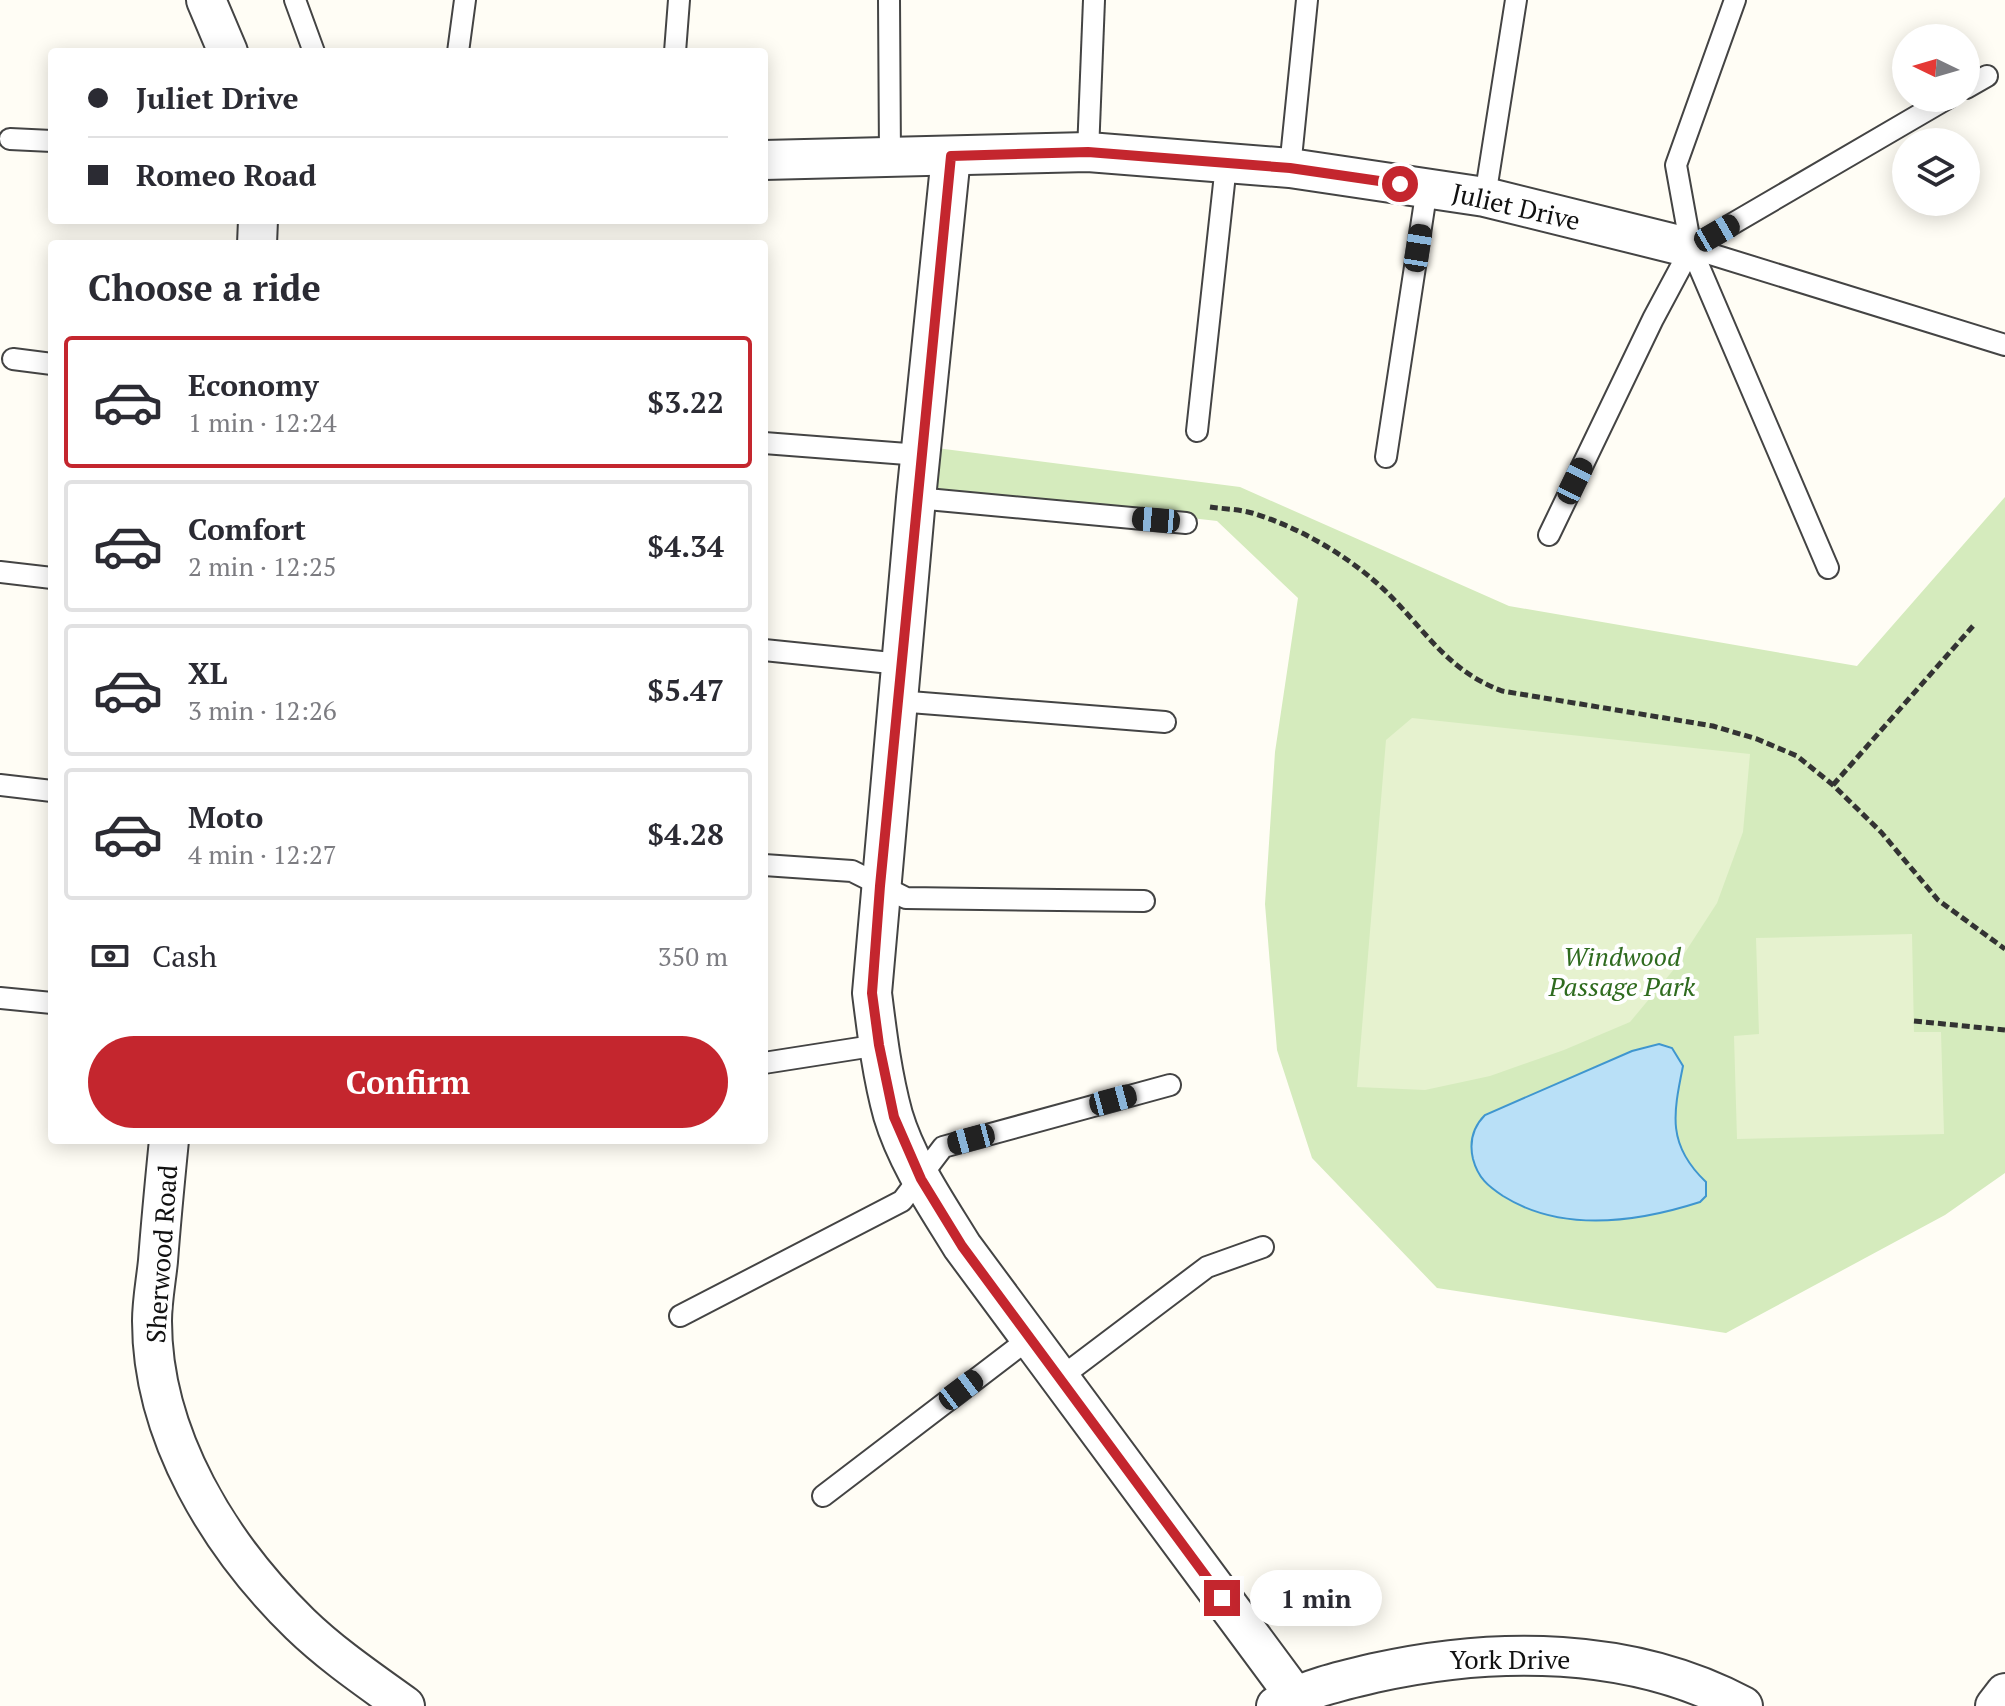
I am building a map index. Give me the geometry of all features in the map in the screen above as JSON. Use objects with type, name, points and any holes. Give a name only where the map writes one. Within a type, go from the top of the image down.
[{"type":"street","points":[[206,0],[226,48]]},
{"type":"street","name":"Juliet Drive","points":[[768,160],[1088,152],[1290,168],[1485,197],[1691,248]]},
{"type":"street","points":[[951,156],[920,455],[872,993],[894,1117],[921,1179],[962,1246],[1060,1378],[1285,1701]]},
{"type":"street","name":"Sherwood Road","points":[[169,1144],[152,1321],[158,1391],[179,1451],[211,1511],[251,1568],[300,1624],[405,1706]]},
{"type":"street","name":"York Drive","points":[[1285,1701],[1422,1662],[1490,1655],[1563,1657],[1638,1667],[1715,1691],[1743,1706]]},
{"type":"street","points":[[1995,1706],[2005,1693]]},
{"type":"lane","points":[[295,0],[313,48]]},
{"type":"lane","points":[[459,48],[465,0]]},
{"type":"lane","points":[[675,48],[679,0]]},
{"type":"lane","points":[[889,0],[890,157]]},
{"type":"lane","points":[[1088,152],[1094,0]]},
{"type":"lane","points":[[1290,168],[1307,0]]},
{"type":"lane","points":[[1485,197],[1516,0]]},
{"type":"lane","points":[[1735,0],[1676,165],[1691,248],[1828,568]]},
{"type":"lane","points":[[1980,80],[1987,76]]},
{"type":"lane","points":[[1549,535],[1653,319],[1691,248],[1924,112]]},
{"type":"lane","points":[[10,139],[48,141]]},
{"type":"lane","points":[[1197,431],[1226,165]]},
{"type":"lane","points":[[1386,457],[1427,188]]},
{"type":"lane","points":[[1691,248],[2005,345]]},
{"type":"lane","points":[[13,359],[48,363]]},
{"type":"lane","points":[[768,443],[920,455]]},
{"type":"lane","points":[[916,498],[1186,523]]},
{"type":"lane","points":[[0,572],[48,578]]},
{"type":"lane","points":[[768,651],[899,682],[1165,722]]},
{"type":"lane","points":[[0,785],[48,791]]},
{"type":"lane","points":[[768,865],[852,871],[906,898],[1144,901]]},
{"type":"lane","points":[[0,998],[48,1003]]},
{"type":"lane","points":[[768,1062],[879,1045]]},
{"type":"lane","points":[[680,1316],[902,1201],[943,1147],[1170,1085]]},
{"type":"lane","points":[[1060,1378],[1207,1267],[1263,1247]]},
{"type":"lane","points":[[823,1496],[1030,1338]]},
{"type":"path","points":[[1198,505],[1251,513],[1296,531],[1341,556],[1379,584],[1449,661],[1476,681],[1502,691],[1713,726],[1757,739],[1797,756],[1833,785],[1881,832],[1938,900],[2005,949]]},
{"type":"path","points":[[1833,785],[1973,626]]},
{"type":"path","points":[[1914,1021],[2005,1030]]},
{"type":"green space","name":"Windwood Passage Park","points":[[921,446],[1240,487],[1509,606],[1857,666],[2005,497],[2005,1173],[1945,1215],[1726,1333],[1437,1288],[1312,1158],[1277,1050],[1265,904],[1275,752],[1298,598],[1217,521],[917,486]]},
{"type":"green space","points":[[1412,718],[1750,754],[1743,832],[1717,903],[1675,968],[1630,1022],[1490,1076],[1425,1090],[1357,1087],[1386,740]]},
{"type":"green space","points":[[1912,934],[1914,1032],[1941,1032],[1944,1134],[1737,1139],[1734,1036],[1759,1034],[1756,938]]},
{"type":"water","points":[[1659,1044],[1672,1048],[1683,1066],[1676,1128],[1685,1155],[1706,1182],[1706,1196],[1700,1202],[1626,1219],[1575,1219],[1526,1208],[1488,1185],[1475,1166],[1471,1147],[1474,1130],[1485,1115],[1632,1051]]},
{"type":"route","points":[[1222,1598],[962,1246],[921,1179],[894,1117],[879,1045],[872,993],[880,886],[951,156],[1088,152],[1290,168],[1400,184]]}]
